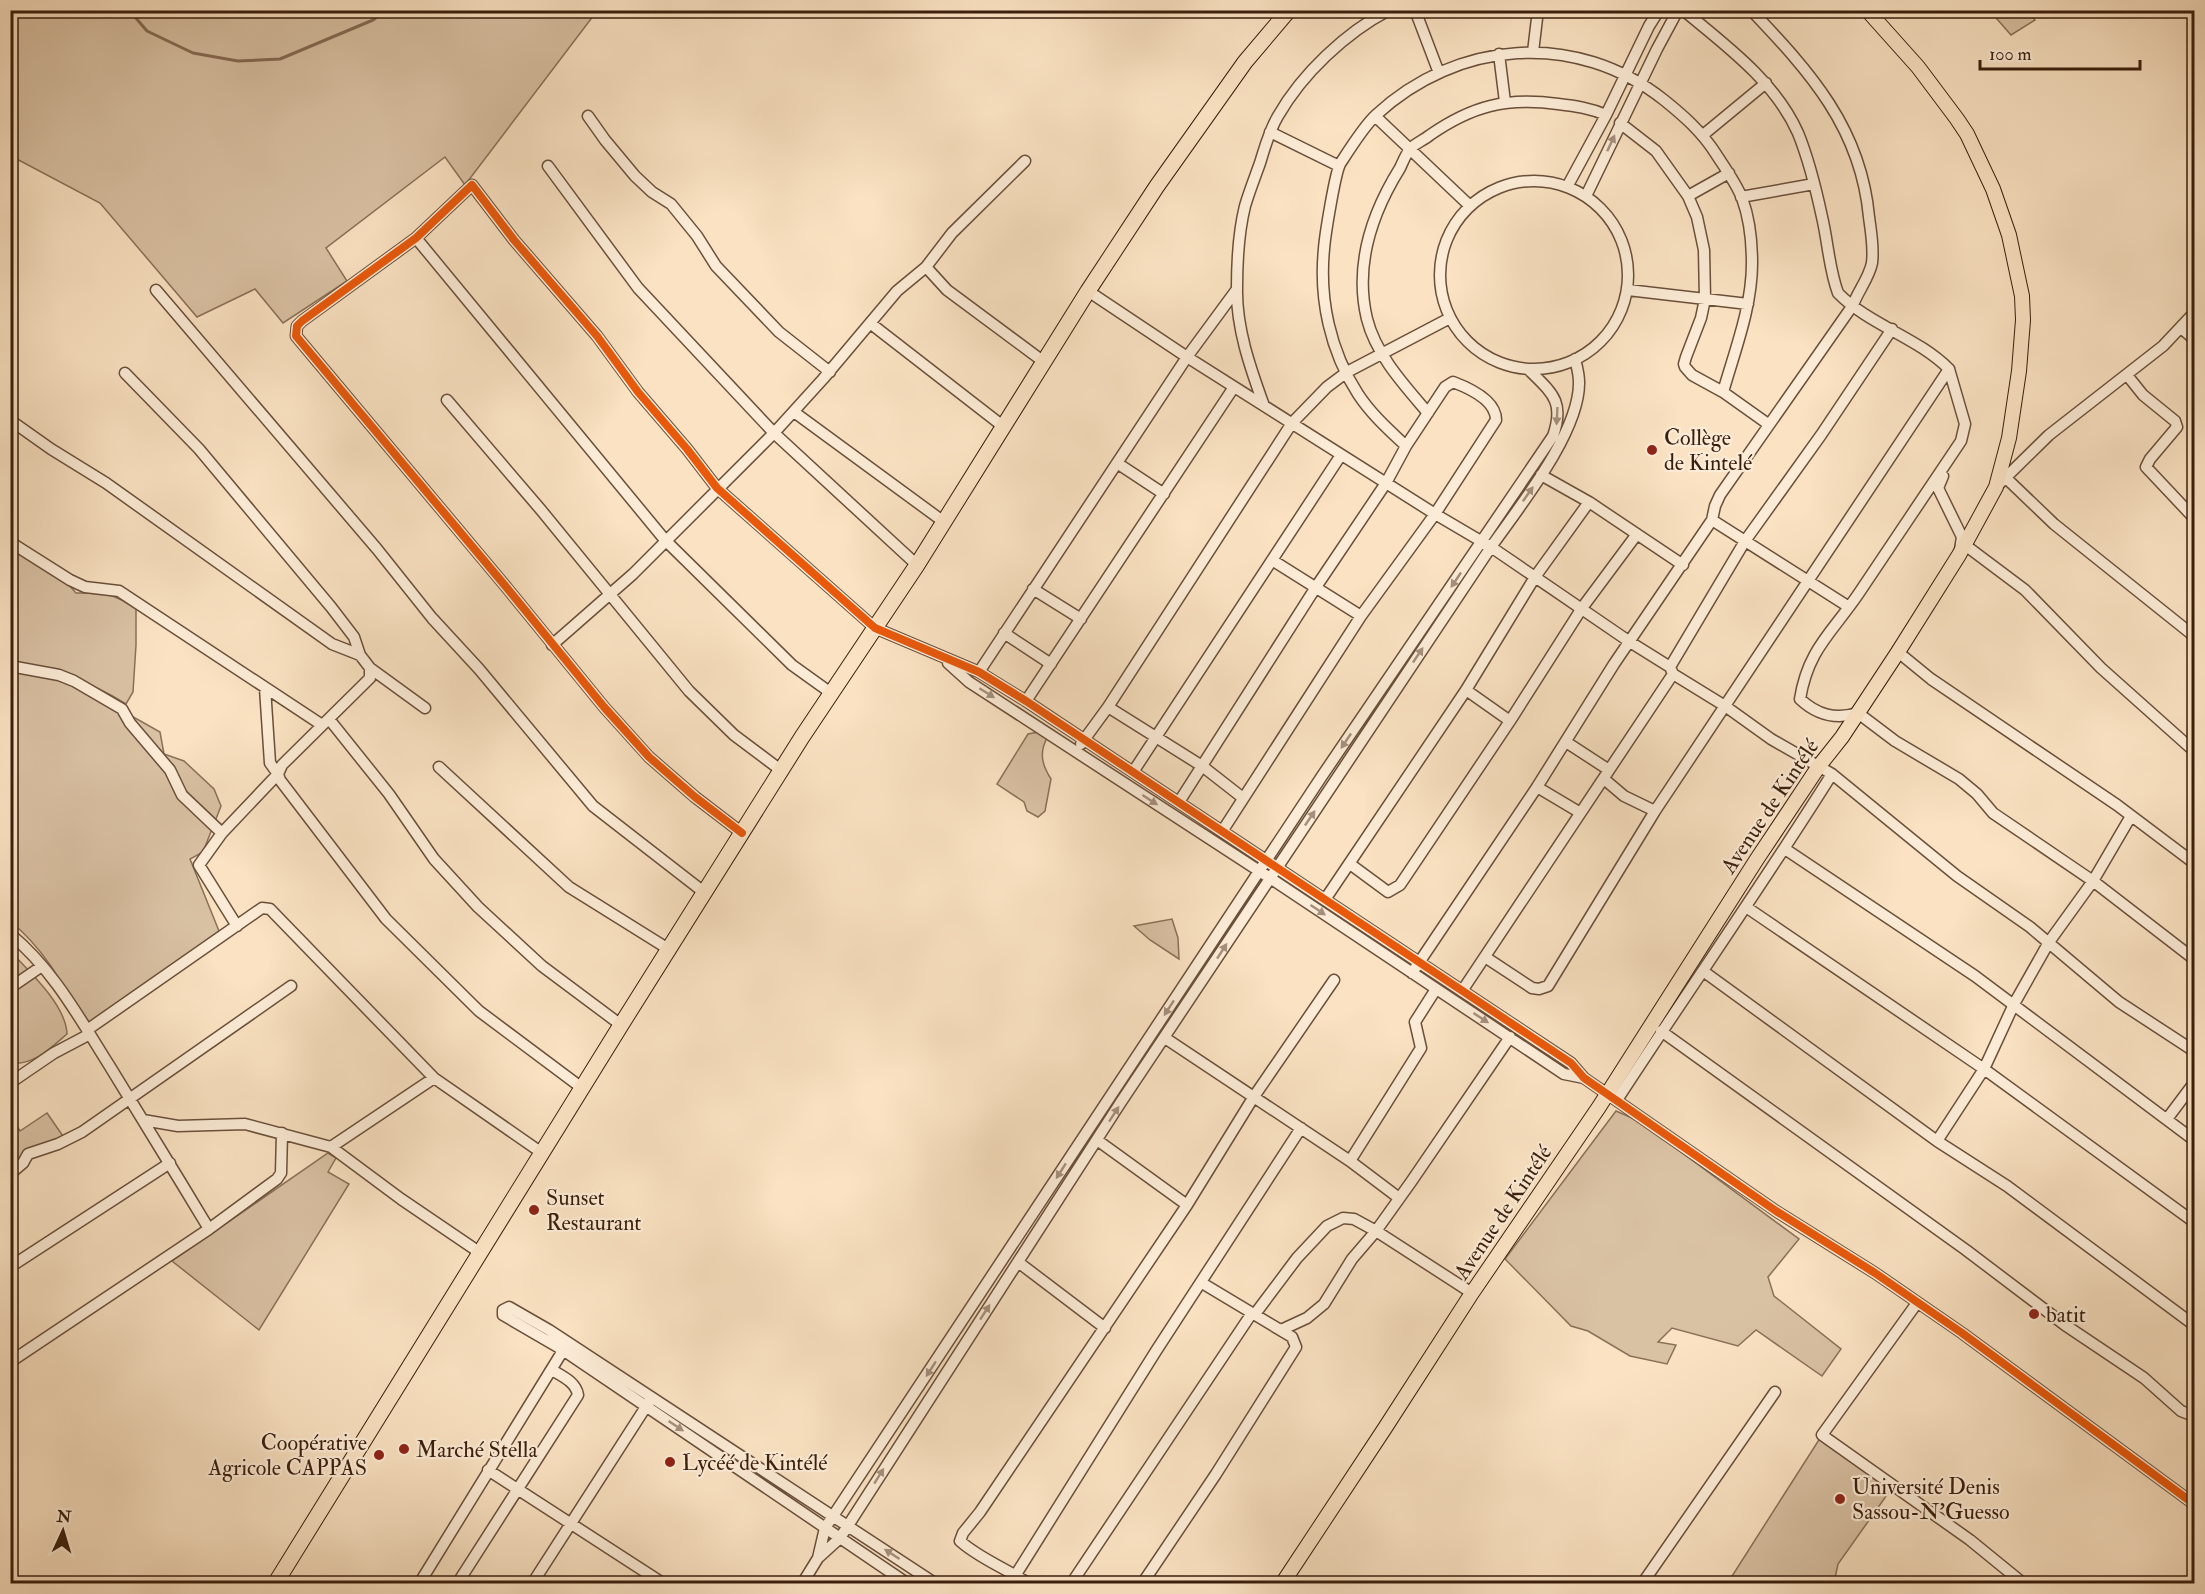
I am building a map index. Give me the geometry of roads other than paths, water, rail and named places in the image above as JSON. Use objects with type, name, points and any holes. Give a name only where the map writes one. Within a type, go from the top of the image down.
[{"type":"highway","points":[[275,1584],[621,1025],[831,693],[944,522],[1088,291],[1157,186],[1245,62],[1289,10]]},
{"type":"main road","name":"Avenue de Kintélé","points":[[1282,1584],[1472,1293],[1612,1097],[1757,858],[1898,652],[1980,521],[2001,483],[2019,371],[2023,320],[2022,296],[2009,235],[1993,189],[1967,134],[1918,67],[1867,10]]},
{"type":"street","points":[[1263,403],[1244,340],[1237,289],[1245,207],[1270,132],[1279,114],[1300,84],[1330,53],[1389,10]]},
{"type":"street","points":[[1415,10],[1438,73]]},
{"type":"street","points":[[1533,52],[1538,10]]},
{"type":"street","points":[[1567,187],[1659,10]]},
{"type":"street","points":[[1586,196],[1620,123],[1678,10]]},
{"type":"street","points":[[1683,10],[1766,83],[1798,132],[1823,218],[1838,293],[1853,305],[1930,352],[1949,369],[1965,424],[1961,441],[1938,488],[1962,537],[1962,550],[2025,590],[2101,668],[2194,751]]},
{"type":"street","points":[[1412,973],[1712,520],[1720,495],[1853,305],[1871,265],[1873,251],[1869,211],[1860,164],[1842,124],[1823,94],[1787,47],[1751,10]]},
{"type":"street","points":[[1406,446],[1380,422],[1358,394],[1331,336],[1324,305],[1321,273],[1325,237],[1339,166],[1375,116],[1399,97],[1438,73],[1467,61],[1499,54],[1533,52],[1573,57],[1605,66],[1640,83],[1672,106],[1703,135],[1742,197],[1752,263],[1748,303],[1723,392]]},
{"type":"street","points":[[1499,54],[1505,102]]},
{"type":"street","points":[[1703,135],[1766,83]]},
{"type":"street","points":[[1428,413],[1382,354],[1367,320],[1362,280],[1366,245],[1372,222],[1389,183],[1410,149],[1444,126],[1480,108],[1505,102],[1541,101],[1586,108],[1606,115]]},
{"type":"street","points":[[588,116],[635,176],[652,192],[671,204],[697,236],[716,266],[779,332],[830,372]]},
{"type":"street","points":[[1375,116],[1470,206]]},
{"type":"street","points":[[1620,123],[1656,151],[1688,196],[1697,217],[1704,250],[1705,299],[1701,318],[1684,364],[1692,375],[1723,392],[1768,424]]},
{"type":"street","points":[[1270,132],[1339,166]]},
{"type":"street","points":[[552,645],[633,574],[774,433],[830,372],[897,291],[926,267],[952,233],[1025,160]]},
{"type":"street","points":[[548,166],[638,288],[774,433],[917,564]]},
{"type":"street","points":[[1688,196],[1728,174]]},
{"type":"street","points":[[1541,181],[1567,187],[1586,196],[1606,214],[1621,237],[1628,263],[1628,290],[1619,316],[1604,339],[1575,359],[1546,368],[1527,369],[1496,361],[1469,344],[1450,318],[1440,289],[1441,258],[1451,230],[1470,206],[1491,191],[1516,183],[1541,181]]},
{"type":"street","points":[[1742,197],[1814,184]]},
{"type":"street","points":[[742,833],[695,797],[649,757],[598,701],[507,588],[296,336],[297,326],[302,321],[416,238],[472,185],[514,240],[597,336],[638,392],[687,448],[717,488],[875,627],[979,672],[1278,866],[1571,1063],[1584,1078],[1776,1211],[1875,1273],[1962,1333],[2194,1504]]},
{"type":"street","points":[[416,238],[665,540],[792,665],[831,693]]},
{"type":"street","points":[[926,267],[947,290],[1044,362]]},
{"type":"street","points":[[979,672],[1187,357],[1237,289]]},
{"type":"street","points":[[156,290],[593,806],[705,893]]},
{"type":"street","points":[[1628,290],[1748,303]]},
{"type":"street","points":[[1088,291],[1234,387],[1486,544],[1771,739],[1832,774],[1957,876],[2049,942],[2120,1002],[2194,1051]]},
{"type":"street","points":[[2194,313],[2163,346],[2049,435],[2001,483],[2194,636]]},
{"type":"street","points":[[1076,751],[1108,707],[1292,423],[1327,387],[1347,372],[1450,318]]},
{"type":"street","points":[[870,323],[1004,427]]},
{"type":"street","points":[[2181,328],[2194,339]]},
{"type":"street","points":[[1462,991],[1672,671],[1745,541],[1821,435],[1892,329]]},
{"type":"street","points":[[818,1558],[825,1528],[1267,859],[1486,544],[1541,475],[1567,430],[1577,401],[1579,382],[1575,359]]},
{"type":"street","points":[[802,1584],[818,1558],[840,1538],[1097,1140],[1278,866],[1553,436],[1559,410],[1555,399],[1527,369]]},
{"type":"street","points":[[1485,957],[1532,988],[1539,989],[1548,986],[1655,811],[1949,369]]},
{"type":"street","points":[[125,373],[207,458],[354,637],[360,655],[370,668],[425,708]]},
{"type":"street","points":[[2127,375],[2143,395],[2175,421],[2177,427],[2146,467],[2194,518]]},
{"type":"street","points":[[1179,802],[1316,587],[1386,483],[1406,446],[1445,387],[1453,382],[1470,389],[1494,409],[1497,420],[1435,514],[1361,616],[1223,830]]},
{"type":"street","points":[[1026,701],[1234,387]]},
{"type":"street","points":[[447,400],[689,691],[734,735],[782,771]]},
{"type":"street","points":[[794,412],[944,522]]},
{"type":"street","points":[[10,420],[106,483],[332,644],[360,655]]},
{"type":"street","points":[[1961,441],[1849,607],[1817,647],[1808,664],[1800,699],[1810,709],[1824,714],[1843,718],[1858,712],[1895,741],[1959,779],[1977,794],[1993,813],[2093,881],[2194,959]]},
{"type":"street","points":[[1133,772],[1341,454]]},
{"type":"street","points":[[1117,463],[1164,494]]},
{"type":"street","points":[[1541,475],[1589,502],[1683,565]]},
{"type":"street","points":[[1326,898],[1466,690],[1535,577],[1589,502]]},
{"type":"street","points":[[1712,520],[1849,607]]},
{"type":"street","points":[[1350,864],[1388,892],[1400,885],[1510,721],[1582,608],[1637,534]]},
{"type":"street","points":[[10,542],[85,587],[119,591],[265,688],[325,722],[389,794],[434,859],[478,907],[542,966],[621,1025]]},
{"type":"street","points":[[1272,560],[1361,616]]},
{"type":"street","points":[[1033,589],[1081,620]]},
{"type":"street","points":[[1004,633],[1051,664]]},
{"type":"street","points":[[1898,652],[1931,679],[2131,816],[2194,863]]},
{"type":"street","points":[[941,657],[969,682],[1510,1036],[1564,1074],[1584,1078]]},
{"type":"street","points":[[10,666],[59,675],[74,681],[122,709],[130,723],[170,770],[182,795],[222,833]]},
{"type":"street","points":[[237,926],[199,865],[222,833],[278,774],[282,765],[370,678],[370,668]]},
{"type":"street","points":[[265,688],[270,762],[280,780],[386,919],[479,1011],[582,1088]]},
{"type":"street","points":[[1466,690],[1510,721]]},
{"type":"street","points":[[1108,707],[1202,766],[1243,798]]},
{"type":"street","points":[[1566,742],[1606,774],[1624,796],[1655,811]]},
{"type":"street","points":[[440,767],[568,887],[670,950]]},
{"type":"street","points":[[1612,1097],[1661,1031],[1746,907],[1832,774]]},
{"type":"street","points":[[1537,787],[1579,812]]},
{"type":"street","points":[[1936,1141],[1984,1069],[2014,1004],[2049,942],[2093,881],[2131,816]]},
{"type":"street","points":[[1785,849],[1975,976],[2194,1140]]},
{"type":"street","points":[[1746,907],[1984,1069],[2194,1222]]},
{"type":"street","points":[[10,1083],[88,1032],[262,908],[270,909],[434,1078],[542,1153]]},
{"type":"street","points":[[10,934],[23,944],[56,982],[130,1098],[209,1229]]},
{"type":"street","points":[[10,988],[42,966]]},
{"type":"street","points":[[1703,970],[1936,1141],[2007,1186],[2194,1325]]},
{"type":"street","points":[[1029,1584],[1013,1579],[971,1552],[960,1541],[961,1538],[1105,1328],[1187,1205],[1253,1098],[1334,980]]},
{"type":"street","points":[[10,1174],[28,1154],[58,1144],[82,1132],[291,986]]},
{"type":"street","points":[[1350,1161],[1421,1048],[1415,1022],[1436,989]]},
{"type":"street","points":[[1661,1031],[1966,1250],[2065,1325],[2144,1378],[2181,1411],[2194,1416]]},
{"type":"street","points":[[1281,1330],[1307,1318],[1324,1304],[1352,1259],[1376,1231],[1510,1036]]},
{"type":"street","points":[[1165,1038],[1350,1161],[1399,1198]]},
{"type":"street","points":[[331,1147],[434,1078]]},
{"type":"street","points":[[2167,1119],[2194,1083]]},
{"type":"street","points":[[143,1120],[178,1126],[245,1124],[331,1147],[401,1199],[479,1252]]},
{"type":"street","points":[[1013,1579],[1156,1351],[1301,1128]]},
{"type":"street","points":[[10,1362],[209,1229],[277,1179],[281,1173],[282,1133]]},
{"type":"street","points":[[1097,1140],[1187,1205]]},
{"type":"street","points":[[10,1267],[170,1163]]},
{"type":"street","points":[[1071,1584],[1253,1313],[1297,1258],[1327,1226],[1342,1218],[1354,1219],[1472,1293]]},
{"type":"street","points":[[1018,1262],[1105,1328]]},
{"type":"street","points":[[1142,1584],[1216,1474],[1296,1347],[1292,1337],[1202,1283]]},
{"type":"street","points":[[1917,1303],[1822,1435],[1961,1533],[2024,1584]]},
{"type":"street","points":[[566,1346],[503,1315],[503,1310],[509,1307],[649,1401],[848,1525],[936,1584]]},
{"type":"street","points":[[419,1584],[566,1346]]},
{"type":"street","points":[[456,1584],[578,1395],[578,1390],[573,1384],[552,1370]]},
{"type":"street","points":[[1642,1584],[1775,1392]]},
{"type":"street","points":[[537,1581],[570,1523],[649,1401]]},
{"type":"street","points":[[649,1401],[825,1528],[908,1584]]},
{"type":"street","points":[[489,1470],[656,1582]]},
{"type":"waterway","points":[[129,10],[147,31],[193,53],[238,61],[280,59],[373,20],[386,10]]},
{"type":"place","name":"Collège de Kintelé","points":[[1652,450]]},
{"type":"place","name":"Sunset Restaurant","points":[[534,1210]]},
{"type":"place","name":"batit","points":[[2034,1314]]},
{"type":"place","name":"Marché Stella","points":[[404,1449]]},
{"type":"place","name":"Coopérative Agricole CAPPAS","points":[[379,1455]]},
{"type":"place","name":"Lycéé de Kintélé","points":[[670,1462]]},
{"type":"place","name":"Université Denis Sassou-N'Guesso","points":[[1840,1499]]}]
